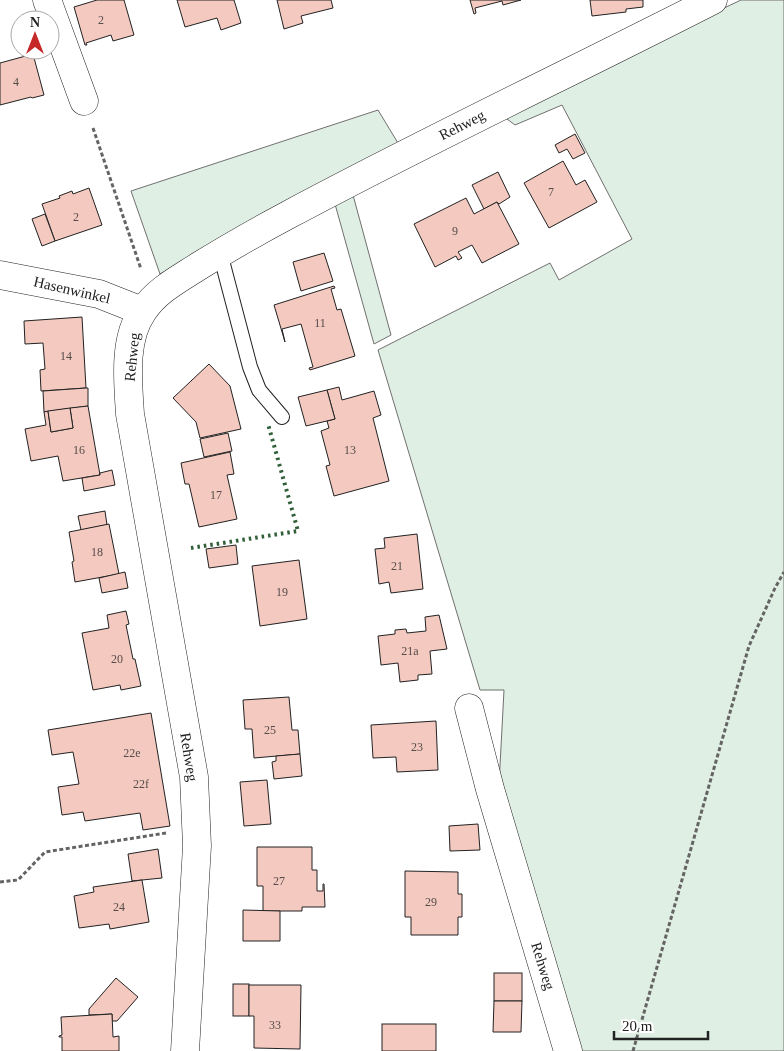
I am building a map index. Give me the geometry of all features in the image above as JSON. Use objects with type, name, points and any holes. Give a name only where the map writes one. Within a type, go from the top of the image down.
[{"type":"street","points":[[47,0],[84,101]]},
{"type":"street","name":"Rehweg","points":[[185,1051],[198,846],[194,778],[130,414],[129,360],[132,335],[142,311],[173,282],[220,253],[367,173],[713,0]]},
{"type":"street","name":"Hasenwinkel","points":[[0,275],[99,294],[142,311]]},
{"type":"street","name":"Rehweg","points":[[469,708],[490,789],[568,1051]]},
{"type":"lane","points":[[220,253],[250,367],[259,390],[282,416]]},
{"type":"path","points":[[84,101],[138,260]]},
{"type":"path","points":[[633,1051],[749,646],[784,572]]},
{"type":"path","points":[[0,882],[18,880],[44,852],[196,828]]},
{"type":"green space","points":[[741,0],[784,0],[784,1051],[577,1051],[499,785],[504,690],[480,690],[378,350],[550,263],[559,280],[632,239],[562,105],[515,125],[503,116],[553,89]]},
{"type":"green space","points":[[378,110],[401,148],[160,274],[131,191]]},
{"type":"green space","points":[[353,195],[391,335],[374,344],[335,204]]},
{"type":"building","points":[[97,0],[124,0],[134,35],[113,41],[111,35],[86,43],[87,45],[85,45],[74,7]]},
{"type":"building","points":[[177,0],[234,0],[241,23],[221,30],[217,18],[185,27]]},
{"type":"building","points":[[277,0],[331,0],[333,8],[301,16],[303,23],[284,29]]},
{"type":"building","points":[[470,0],[521,0],[503,5],[502,1],[475,8],[476,13],[474,14]]},
{"type":"building","points":[[590,0],[643,0],[643,7],[626,9],[626,12],[592,16]]},
{"type":"building","points":[[11,60],[35,60],[44,95],[0,105],[0,63]]},
{"type":"building","points":[[575,134],[585,153],[573,159],[567,149],[559,153],[555,145]]},
{"type":"building","points":[[563,161],[576,185],[585,180],[597,202],[549,228],[524,183]]},
{"type":"building","points":[[498,172],[510,197],[499,204],[497,202],[484,209],[472,185]]},
{"type":"building","points":[[89,188],[102,225],[55,241],[42,204],[60,198],[59,196],[72,191],[73,194]]},
{"type":"building","points":[[466,198],[474,214],[497,202],[519,244],[482,263],[472,245],[458,252],[462,258],[458,260],[456,256],[435,267],[414,224]]},
{"type":"building","points":[[45,214],[55,241],[42,246],[32,219]]},
{"type":"building","points":[[324,253],[333,281],[301,291],[293,262]]},
{"type":"building","points":[[334,286],[335,288],[331,289],[337,310],[341,309],[355,356],[310,370],[309,368],[313,367],[301,324],[282,329],[285,342],[274,305]]},
{"type":"building","points":[[82,317],[86,388],[41,391],[40,370],[45,369],[43,343],[25,344],[24,321]]},
{"type":"building","points":[[209,364],[230,386],[241,429],[200,438],[196,422],[173,398]]},
{"type":"building","points":[[339,387],[342,400],[374,391],[381,415],[373,418],[389,481],[334,496],[326,466],[330,465],[321,431],[329,428],[327,421],[335,419],[327,390]]},
{"type":"building","points":[[88,388],[88,406],[44,412],[43,391]]},
{"type":"building","points":[[327,390],[335,419],[306,426],[298,397]]},
{"type":"building","points":[[88,406],[100,475],[63,481],[58,456],[31,461],[25,429],[46,425],[44,412],[48,411],[51,432],[73,428],[70,408]]},
{"type":"building","points":[[70,408],[73,428],[51,432],[48,411]]},
{"type":"building","points":[[228,433],[232,451],[204,457],[200,439]]},
{"type":"building","points":[[230,452],[234,474],[227,475],[237,519],[199,527],[189,484],[185,484],[181,463]]},
{"type":"building","points":[[112,470],[115,485],[84,491],[82,478],[100,475],[100,473]]},
{"type":"building","points":[[105,511],[107,525],[81,530],[78,516]]},
{"type":"building","points":[[109,524],[119,574],[75,582],[72,562],[74,561],[69,532]]},
{"type":"building","points":[[417,534],[423,589],[391,593],[389,582],[379,584],[375,549],[385,548],[384,538]]},
{"type":"building","points":[[236,545],[238,564],[209,568],[206,549]]},
{"type":"building","points":[[299,560],[307,619],[260,626],[252,566]]},
{"type":"building","points":[[125,572],[128,588],[102,593],[99,578]]},
{"type":"building","points":[[126,611],[129,624],[126,625],[141,686],[121,690],[120,685],[93,690],[82,633],[109,628],[107,615]]},
{"type":"building","points":[[439,615],[447,649],[430,651],[432,674],[418,675],[418,680],[400,682],[398,663],[381,665],[378,636],[395,634],[395,630],[406,629],[407,633],[426,631],[425,617]]},
{"type":"building","points":[[289,697],[292,730],[298,730],[300,754],[254,758],[252,729],[245,729],[243,700]]},
{"type":"building","points":[[151,713],[170,826],[143,830],[140,813],[85,821],[83,812],[62,815],[58,787],[79,784],[73,752],[52,755],[48,730]]},
{"type":"building","points":[[436,721],[438,770],[397,772],[396,757],[373,758],[371,725]]},
{"type":"building","points":[[300,754],[302,776],[274,779],[272,762],[276,761],[276,756]]},
{"type":"building","points":[[267,780],[271,824],[244,826],[240,782]]},
{"type":"building","points":[[478,824],[480,850],[450,851],[449,826]]},
{"type":"building","points":[[257,847],[312,847],[312,870],[317,870],[317,891],[323,891],[324,884],[325,907],[302,907],[302,911],[263,911],[263,886],[257,886]]},
{"type":"building","points":[[158,849],[162,878],[132,881],[128,854]]},
{"type":"building","points":[[405,871],[458,872],[458,894],[462,894],[462,917],[458,917],[458,935],[411,935],[411,917],[405,917]]},
{"type":"building","points":[[142,880],[149,922],[110,929],[109,924],[79,928],[74,896],[94,892],[93,887]]},
{"type":"building","points":[[243,910],[280,911],[280,941],[243,941]]},
{"type":"building","points":[[494,973],[522,973],[522,1001],[494,1001]]},
{"type":"building","points":[[116,978],[138,997],[117,1021],[112,1021],[112,1014],[89,1015],[89,1009]]},
{"type":"building","points":[[233,984],[249,984],[249,1016],[233,1016]]},
{"type":"building","points":[[249,985],[301,985],[300,1049],[254,1048],[254,1016],[249,1016]]},
{"type":"building","points":[[494,1001],[522,1001],[521,1032],[493,1032]]},
{"type":"building","points":[[112,1014],[113,1037],[119,1036],[119,1051],[62,1051],[62,1037],[59,1037],[62,1035],[61,1017]]},
{"type":"building","points":[[382,1024],[436,1024],[436,1051],[382,1051]]},
{"type":"hedge","points":[[191,548],[298,531],[268,424]]}]
